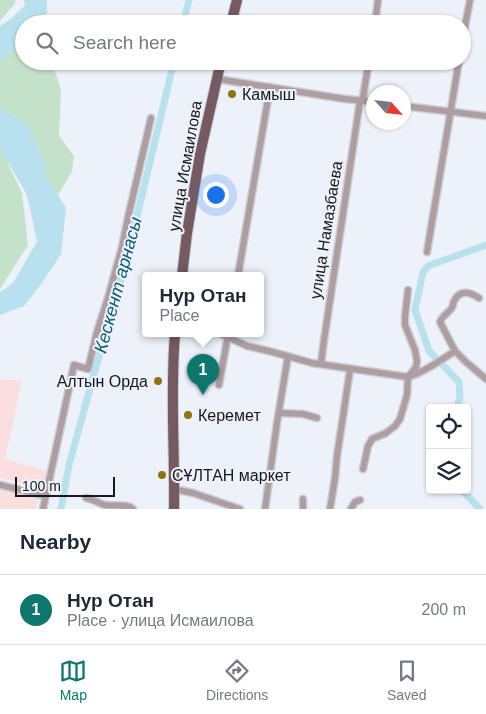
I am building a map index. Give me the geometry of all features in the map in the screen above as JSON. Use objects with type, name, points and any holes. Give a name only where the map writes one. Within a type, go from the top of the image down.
[{"type":"main road","points":[[233,15],[237,0]]},
{"type":"main road","name":"улица Исмаилова","points":[[182,272],[200,154],[219,70]]},
{"type":"main road","points":[[174,509],[173,354],[175,337]]},
{"type":"street","points":[[376,15],[378,0]]},
{"type":"street","points":[[467,15],[470,0]]},
{"type":"street","name":"улица Намазбаева","points":[[321,364],[360,101],[363,97],[367,70]]},
{"type":"street","points":[[427,252],[457,70]]},
{"type":"street","points":[[217,79],[366,101]]},
{"type":"street","points":[[239,272],[270,87]]},
{"type":"street","points":[[411,107],[486,116]]},
{"type":"street","points":[[43,509],[74,365],[88,369],[122,247],[128,213],[151,118]]},
{"type":"street","points":[[363,469],[368,446],[372,439],[386,433],[400,419],[407,395],[408,377],[416,367],[417,361],[405,316],[408,290]]},
{"type":"street","points":[[479,298],[470,292],[461,294],[456,298],[453,306],[440,322],[455,351],[486,379]]},
{"type":"street","points":[[219,385],[225,337]]},
{"type":"street","points":[[229,337],[247,346],[312,363],[408,377],[414,376],[455,351]]},
{"type":"street","points":[[265,509],[288,356]]},
{"type":"street","points":[[330,509],[350,370]]},
{"type":"street","points":[[279,412],[303,414],[317,418]]},
{"type":"street","points":[[0,485],[46,496]]},
{"type":"street","points":[[174,489],[193,493],[240,509]]},
{"type":"street","points":[[86,498],[106,505],[130,506],[133,509]]},
{"type":"street","points":[[303,499],[303,509]]},
{"type":"street","points":[[350,509],[355,502],[360,500]]},
{"type":"shaded area","points":[[0,379],[22,381],[5,459],[47,471],[43,489],[0,478]]},
{"type":"shaded area","points":[[0,489],[38,499],[36,509],[0,509]]},
{"type":"green space","points":[[0,0],[14,0],[16,2],[0,21]]},
{"type":"green space","points":[[15,50],[15,70],[55,70],[61,91],[59,136],[74,156],[72,172],[58,195],[47,177],[43,159],[28,126],[0,106],[0,59]]},
{"type":"green space","points":[[0,147],[22,193],[28,245],[0,289]]},
{"type":"water","points":[[24,0],[47,0],[47,12],[46,15],[15,15],[25,5]]},
{"type":"water","points":[[15,15],[15,50],[0,59],[0,26]]},
{"type":"water","points":[[0,106],[28,126],[43,159],[47,177],[66,208],[61,254],[24,306],[0,315],[0,292],[13,283],[37,242],[26,193],[0,149]]},
{"type":"waterway","name":"Кескент арнасы","points":[[185,15],[189,0]]},
{"type":"waterway","name":"Кескент арнасы","points":[[61,509],[69,465],[125,267],[172,70]]},
{"type":"waterway","points":[[458,404],[460,398],[459,382],[429,351],[415,310],[423,272],[428,266],[486,245]]},
{"type":"waterway","points":[[466,494],[480,509]]},
{"type":"place","name":"Камыш","points":[[232,94]]},
{"type":"place","name":"Алтын Орда","points":[[158,381]]},
{"type":"place","name":"Нур Отан","points":[[203,395]]},
{"type":"place","name":"Керемет","points":[[188,415]]},
{"type":"place","name":"СҰЛТАН маркет","points":[[162,475]]}]
